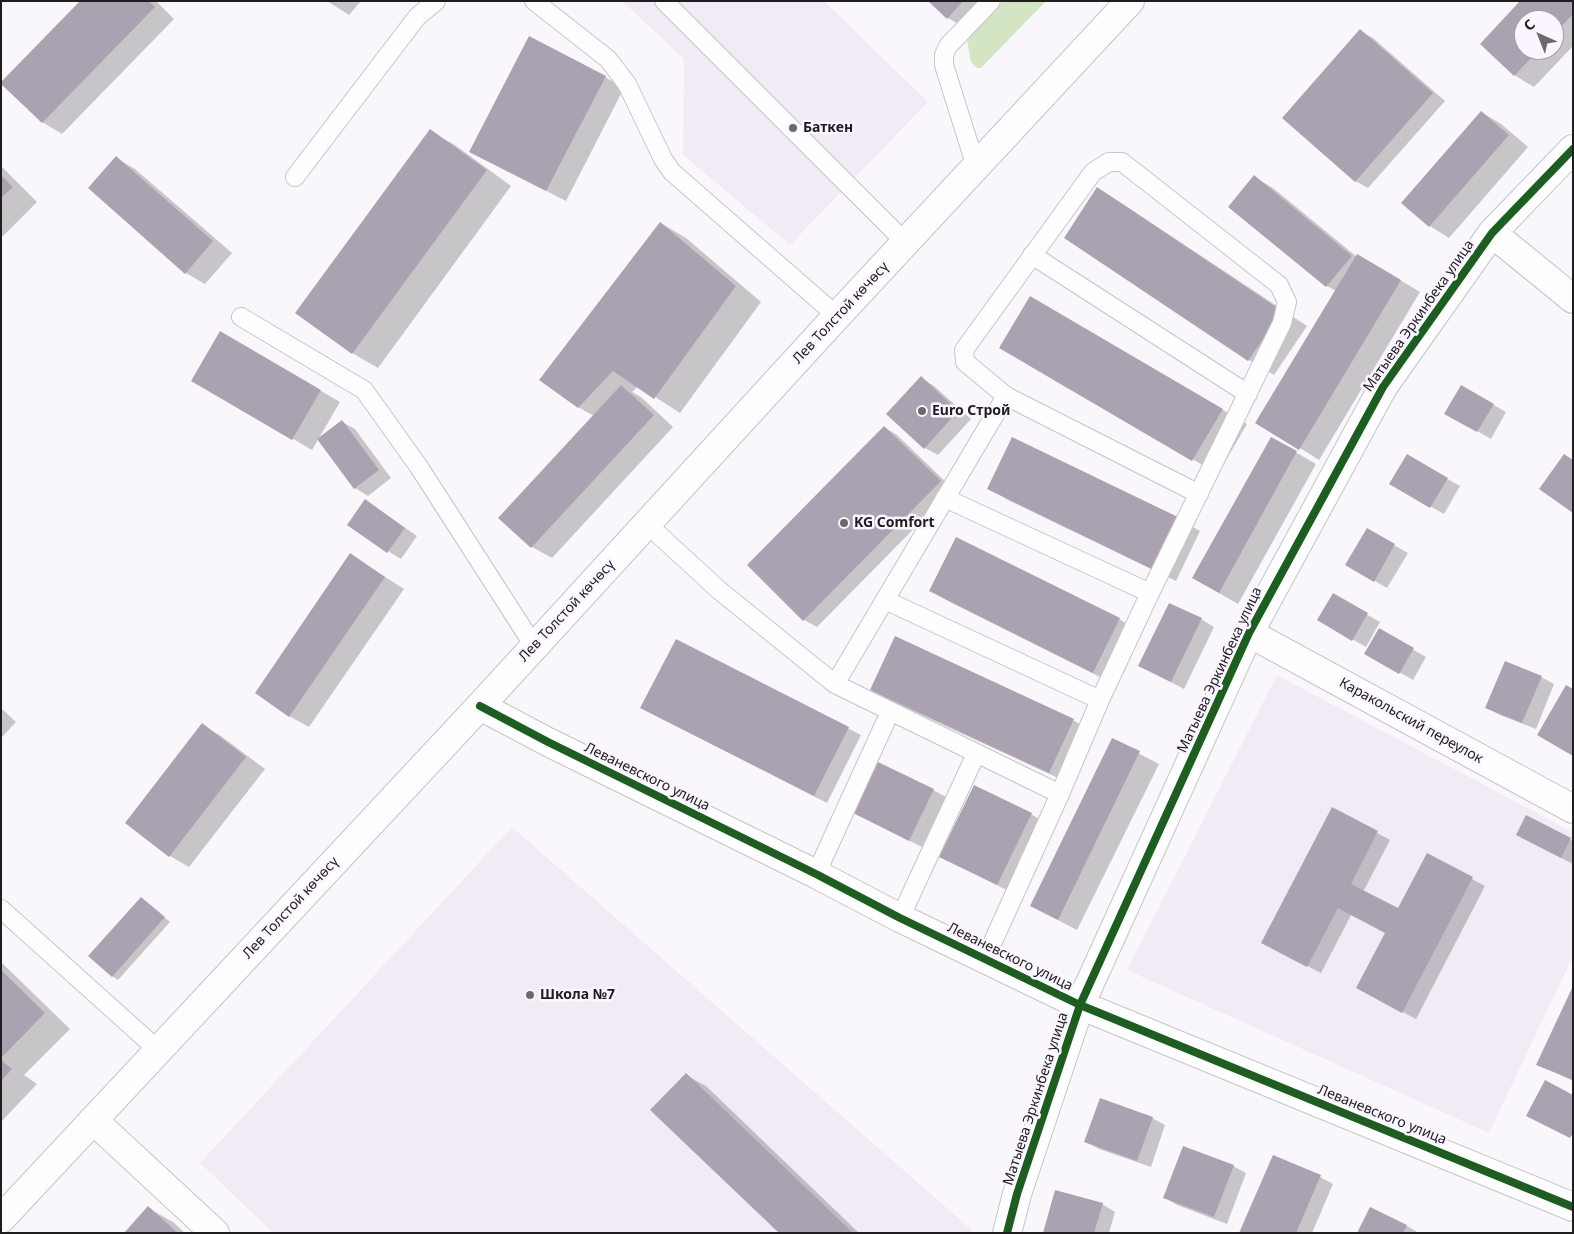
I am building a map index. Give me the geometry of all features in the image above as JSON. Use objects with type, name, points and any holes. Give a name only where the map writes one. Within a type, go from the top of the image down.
[{"type":"street","name":"Лев Толстой көчөсү","points":[[1,1219],[480,706],[837,316],[1130,1]]},
{"type":"street","name":"Матыева Эркинбека улица","points":[[1007,1233],[1017,1194],[1080,1005],[1249,633],[1382,387],[1492,233],[1573,149]]},
{"type":"street","points":[[1492,233],[1573,298]]},
{"type":"street","name":"Каракольский переулок","points":[[1249,633],[1573,809]]},
{"type":"street","name":"Леваневского улица","points":[[480,706],[900,918],[1080,1005],[1573,1207]]},
{"type":"street","points":[[93,1120],[216,1233]]},
{"type":"lane","points":[[294,177],[416,17],[436,1]]},
{"type":"lane","points":[[534,1],[608,59],[627,84],[663,159],[672,172],[837,316]]},
{"type":"lane","points":[[664,1],[906,243]]},
{"type":"lane","points":[[976,167],[944,65],[944,55],[948,46],[991,1]]},
{"type":"lane","points":[[985,959],[1060,794],[1100,700],[1282,323],[1288,302],[1279,285],[1122,162],[1109,162],[1093,172],[964,350],[965,362],[1006,396],[1199,494]]},
{"type":"lane","points":[[1032,256],[1248,394]]},
{"type":"lane","points":[[242,316],[364,390],[419,467],[534,646]]},
{"type":"lane","points":[[835,684],[1006,396]]},
{"type":"lane","points":[[945,498],[1150,593]]},
{"type":"lane","points":[[647,524],[720,591],[835,684],[1060,794]]},
{"type":"lane","points":[[885,600],[1100,700]]},
{"type":"lane","points":[[816,874],[890,712]]},
{"type":"lane","points":[[900,918],[976,754]]},
{"type":"lane","points":[[1,909],[158,1050]]},
{"type":"shaded area","name":"Баткен","points":[[622,1],[824,1],[928,102],[790,245],[683,155],[684,59]]},
{"type":"shaded area","points":[[1277,675],[1573,832],[1573,956],[1489,1133],[1127,970]]},
{"type":"shaded area","name":"Школа №7","points":[[512,827],[972,1230],[972,1233],[273,1233],[200,1163]]},
{"type":"green space","points":[[1003,1],[1046,1],[981,68],[977,68],[971,62],[967,40]]},
{"type":"building","points":[[80,1],[149,1],[155,7],[42,123],[1,82]]},
{"type":"building","points":[[928,1],[963,1],[947,19]]},
{"type":"building","points":[[1520,1],[1573,1],[1573,14],[1564,23],[1564,10],[1514,10],[1514,60],[1529,60],[1514,76],[1480,44]]},
{"type":"building","points":[[1360,29],[1433,93],[1355,182],[1282,118]]},
{"type":"building","points":[[529,36],[606,76],[546,191],[469,152]]},
{"type":"building","points":[[1481,111],[1509,135],[1429,227],[1401,203]]},
{"type":"building","points":[[430,129],[487,170],[352,354],[295,313]]},
{"type":"building","points":[[116,156],[213,241],[185,274],[88,188]]},
{"type":"building","points":[[1,175],[13,187],[1,198]]},
{"type":"building","points":[[1254,175],[1352,256],[1326,287],[1228,207]]},
{"type":"building","points":[[1097,187],[1282,311],[1248,361],[1064,238]]},
{"type":"building","points":[[660,222],[736,286],[654,399],[613,371],[578,408],[539,380]]},
{"type":"building","points":[[1357,254],[1401,280],[1299,450],[1255,423]]},
{"type":"building","points":[[1030,296],[1223,409],[1192,461],[999,348]]},
{"type":"building","points":[[220,331],[321,390],[292,440],[191,381]]},
{"type":"building","points":[[921,376],[958,411],[924,449],[886,414]]},
{"type":"building","points":[[621,385],[654,415],[531,548],[498,518]]},
{"type":"building","points":[[1461,385],[1494,404],[1477,432],[1444,414]]},
{"type":"building","points":[[342,420],[379,470],[354,489],[317,439]]},
{"type":"building","name":"KG Comfort","points":[[884,426],[941,481],[803,621],[747,565]]},
{"type":"building","points":[[1012,437],[1182,519],[1156,571],[987,489]]},
{"type":"building","points":[[1271,437],[1297,451],[1219,593],[1192,578]]},
{"type":"building","points":[[1407,454],[1448,478],[1430,508],[1389,484]]},
{"type":"building","points":[[1564,454],[1573,460],[1573,513],[1539,489]]},
{"type":"building","points":[[365,499],[405,528],[387,553],[347,525]]},
{"type":"building","points":[[1367,528],[1395,544],[1374,582],[1345,565]]},
{"type":"building","points":[[956,537],[1120,618],[1093,673],[929,591]]},
{"type":"building","points":[[350,553],[385,577],[289,717],[255,693]]},
{"type":"building","points":[[1333,593],[1368,613],[1352,641],[1317,620]]},
{"type":"building","points":[[1169,603],[1202,618],[1171,682],[1138,666]]},
{"type":"building","points":[[1379,628],[1414,648],[1399,674],[1364,654]]},
{"type":"building","points":[[895,636],[1074,719],[1049,773],[870,690]]},
{"type":"building","points":[[676,639],[849,727],[814,796],[640,708]]},
{"type":"building","points":[[1505,661],[1542,676],[1522,723],[1485,708]]},
{"type":"building","points":[[1566,685],[1573,689],[1573,756],[1537,735]]},
{"type":"building","points":[[202,723],[246,757],[169,857],[125,823]]},
{"type":"building","points":[[1112,738],[1140,751],[1058,920],[1030,906]]},
{"type":"building","points":[[878,762],[934,789],[909,841],[853,813]]},
{"type":"building","points":[[974,785],[1032,813],[997,885],[939,857]]},
{"type":"building","points":[[1332,807],[1378,831],[1351,884],[1398,908],[1427,853],[1473,877],[1402,1013],[1356,988],[1385,933],[1338,908],[1307,967],[1261,943]]},
{"type":"building","points":[[1526,815],[1571,838],[1561,858],[1516,835]]},
{"type":"building","points":[[141,897],[165,917],[112,977],[88,956]]},
{"type":"building","points":[[1,970],[45,1013],[1,1058]]},
{"type":"building","points":[[1573,986],[1573,1080],[1536,1065]]},
{"type":"building","points":[[1,1060],[12,1069],[1,1081]]},
{"type":"building","points":[[686,1073],[853,1233],[779,1233],[650,1110]]},
{"type":"building","points":[[1545,1080],[1573,1095],[1573,1133],[1570,1138],[1526,1116]]},
{"type":"building","points":[[1100,1098],[1153,1117],[1137,1161],[1084,1142]]},
{"type":"building","points":[[1183,1146],[1234,1165],[1214,1217],[1163,1198]]},
{"type":"building","points":[[1273,1155],[1321,1175],[1296,1233],[1239,1233]]},
{"type":"building","points":[[1055,1190],[1103,1203],[1094,1233],[1043,1233]]},
{"type":"building","points":[[148,1206],[178,1233],[124,1233]]},
{"type":"building","points":[[1370,1207],[1407,1225],[1403,1233],[1357,1233]]},
{"type":"cycle path","points":[[1007,1233],[1017,1194],[1080,1005],[1249,633],[1383,387],[1492,233],[1573,149]]},
{"type":"cycle path","points":[[480,706],[900,918],[1080,1005],[1573,1207]]},
{"type":"place","name":"Баткен","points":[[793,128]]},
{"type":"place","name":"Euro Строй","points":[[922,411]]},
{"type":"place","name":"KG Comfort","points":[[844,523]]},
{"type":"place","name":"Школа №7","points":[[530,995]]}]
